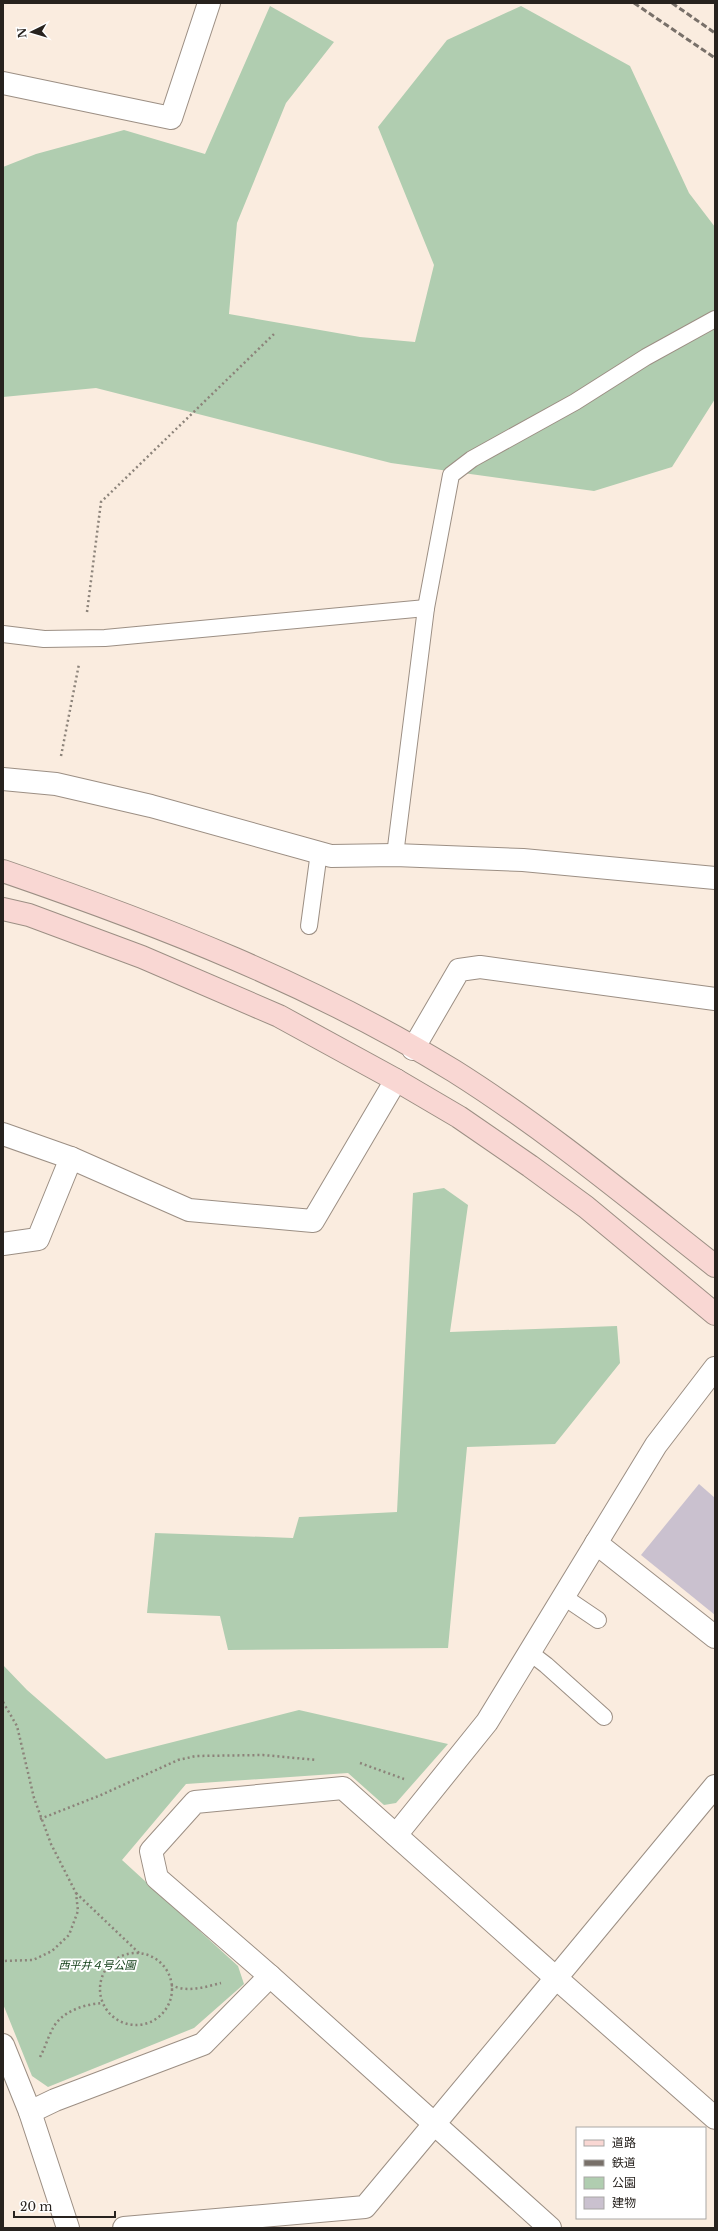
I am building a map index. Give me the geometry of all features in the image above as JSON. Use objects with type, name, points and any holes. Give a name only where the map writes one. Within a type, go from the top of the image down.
[{"type":"street","points":[[3,82],[171,118],[210,3]]},
{"type":"street","points":[[3,779],[56,784],[151,806],[331,856],[395,855],[523,860],[715,878]]},
{"type":"street","points":[[3,871],[120,912],[255,966],[361,1018],[454,1072],[544,1133],[597,1172],[715,1266]]},
{"type":"street","points":[[3,909],[29,915],[142,957],[271,1012],[396,1080],[459,1117],[586,1207],[715,1314]]},
{"type":"street","points":[[413,1049],[459,970],[480,967],[715,999]]},
{"type":"street","points":[[3,1134],[71,1158],[189,1210],[313,1221],[396,1080]]},
{"type":"street","points":[[3,1244],[38,1239],[71,1158]]},
{"type":"street","points":[[396,1835],[487,1722],[656,1445],[715,1368]]},
{"type":"street","points":[[596,1543],[715,1637]]},
{"type":"street","points":[[124,2228],[365,2207],[715,1786]]},
{"type":"street","points":[[550,2228],[270,1976],[157,1878],[150,1852],[195,1802],[343,1788],[715,2118]]},
{"type":"street","points":[[30,2112],[55,2100],[203,2044],[270,1976]]},
{"type":"street","points":[[3,2045],[30,2112],[68,2228]]},
{"type":"lane","points":[[395,855],[426,608],[451,474],[472,460],[575,402],[646,357],[715,319]]},
{"type":"lane","points":[[3,634],[44,639],[105,638],[426,608]]},
{"type":"lane","points":[[309,926],[319,852]]},
{"type":"lane","points":[[564,1597],[598,1620]]},
{"type":"lane","points":[[529,1652],[546,1665],[604,1717]]},
{"type":"path","points":[[56,784],[84,638],[101,502],[274,334]]},
{"type":"path","points":[[3,1702],[17,1726],[40,1819],[76,1893],[78,1911],[69,1934],[52,1951],[32,1960],[3,1960]]},
{"type":"path","points":[[40,1819],[101,1795],[178,1760],[196,1756]]},
{"type":"path","points":[[76,1893],[139,1953]]},
{"type":"path","points":[[139,1953],[151,1956],[161,1964],[168,1973],[171,1985],[171,1996],[167,2007],[160,2016],[150,2022],[139,2025],[117,2020],[108,2012],[103,2003],[100,1991],[101,1978],[107,1967],[116,1959],[127,1954],[139,1953]]},
{"type":"path","points":[[171,1985],[179,1989],[201,1988],[222,1983]]},
{"type":"path","points":[[38,2059],[54,2026],[68,2013],[90,2004],[103,2003]]},
{"type":"green space","points":[[270,6],[334,42],[286,103],[237,223],[229,314],[360,337],[415,342],[434,265],[378,127],[447,40],[521,6],[630,66],[689,193],[715,227],[715,399],[672,467],[594,491],[391,463],[96,388],[3,397],[3,167],[36,154],[124,130],[205,154]]},
{"type":"green space","points":[[444,1188],[468,1205],[450,1332],[617,1326],[620,1363],[555,1444],[467,1447],[448,1648],[228,1650],[220,1616],[147,1613],[155,1533],[293,1538],[299,1517],[397,1512],[413,1193]]},
{"type":"green space","name":"西平井４号公園","points":[[3,1665],[27,1690],[106,1759],[299,1710],[448,1744],[396,1803],[384,1805],[348,1773],[186,1784],[122,1860],[238,1966],[244,1984],[194,2028],[48,2087],[32,2076],[3,2004]]},
{"type":"building","points":[[699,1484],[715,1498],[715,1615],[641,1555]]},
{"type":"railway","points":[[634,3],[715,58]]},
{"type":"railway","points":[[672,3],[715,33]]}]
